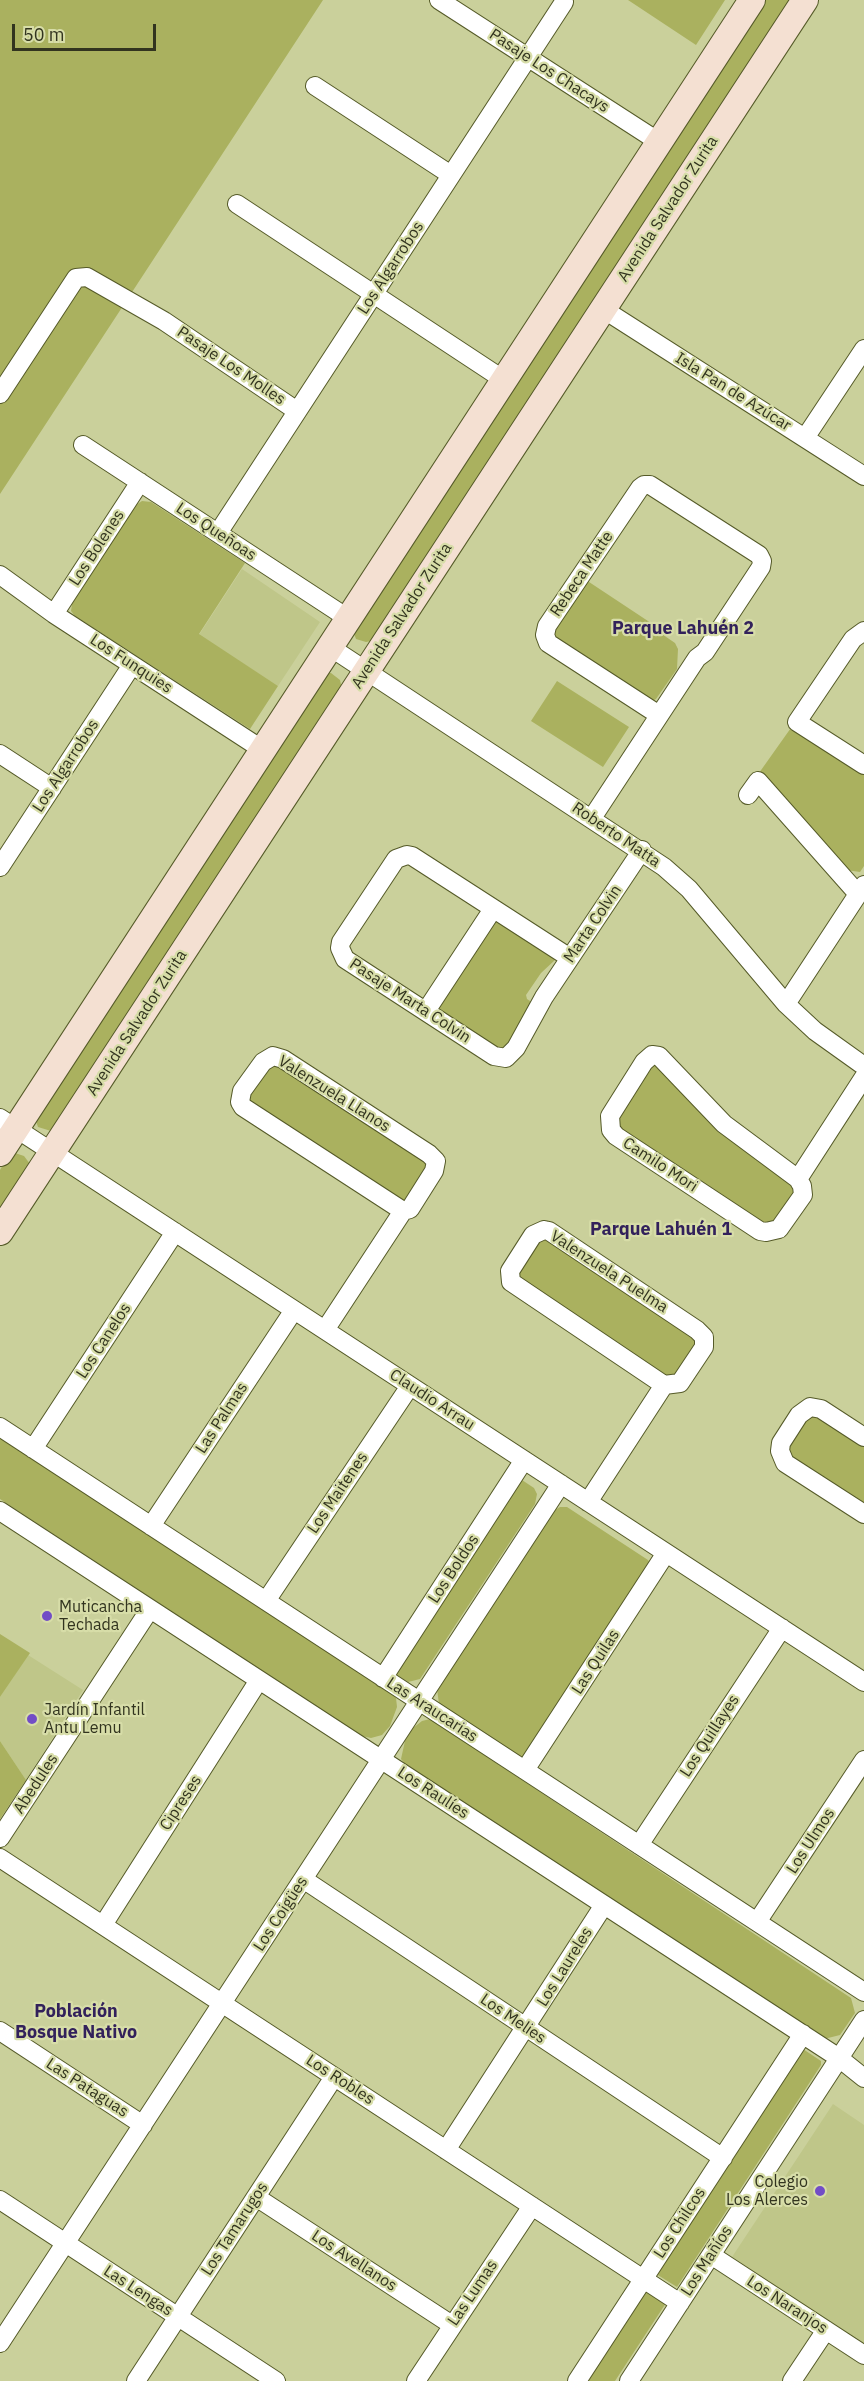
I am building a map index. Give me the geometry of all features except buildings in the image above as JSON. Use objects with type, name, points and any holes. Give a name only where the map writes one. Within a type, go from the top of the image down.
[{"type":"main road","points":[[0,1153],[8,1123],[263,750],[752,0]]},
{"type":"main road","name":"Avenida Salvador Zurita","points":[[0,1232],[804,0]]},
{"type":"street","name":"Pasaje Los Chacays","points":[[439,0],[659,142]]},
{"type":"street","name":"Los Algarrobos","points":[[218,533],[564,2]]},
{"type":"street","points":[[315,86],[451,175]]},
{"type":"street","points":[[237,204],[504,380]]},
{"type":"street","name":"Pasaje Los Molles","points":[[0,394],[76,278],[87,277],[164,321],[297,411]]},
{"type":"street","name":"Isla Pan de Azúcar","points":[[603,309],[864,476]]},
{"type":"street","points":[[805,438],[864,349]]},
{"type":"street","name":"Los Queñoas","points":[[83,445],[349,619]]},
{"type":"street","name":"Los Bolenes","points":[[54,614],[140,482]]},
{"type":"street","name":"Rebeca Matte","points":[[644,485],[650,485],[759,555],[762,561],[761,567],[705,652],[696,658],[659,715],[548,643],[545,635],[547,626],[644,485]]},
{"type":"street","name":"Los Funquies","points":[[0,575],[54,614],[263,750]]},
{"type":"street","points":[[864,631],[853,639],[797,722],[864,765]]},
{"type":"street","name":"Roberto Matta","points":[[330,647],[642,850],[689,889],[786,1004],[824,1037],[864,1066]]},
{"type":"street","name":"Los Algarrobos","points":[[0,867],[132,665]]},
{"type":"street","points":[[592,818],[659,715]]},
{"type":"street","points":[[0,754],[52,788]]},
{"type":"street","points":[[748,795],[759,780],[861,890],[786,1004]]},
{"type":"street","name":"Marta Colvin","points":[[544,997],[642,850]]},
{"type":"street","name":"Pasaje Marta Colvin","points":[[544,997],[516,1048],[506,1058],[494,1056],[345,958],[341,954],[341,942],[396,859],[401,855],[412,856],[570,958]]},
{"type":"street","points":[[426,1011],[494,909]]},
{"type":"street","name":"Camilo Mori","points":[[656,1054],[724,1124],[798,1179],[803,1195],[784,1224],[773,1231],[760,1231],[616,1136],[609,1124],[610,1116],[644,1062],[656,1054]]},
{"type":"street","name":"Valenzuela Llanos","points":[[325,1330],[403,1211],[410,1209],[434,1171],[436,1161],[433,1156],[283,1059],[273,1056],[263,1062],[242,1091],[240,1102],[243,1107],[403,1211]]},
{"type":"street","name":"Camilo Mori","points":[[798,1179],[864,1077]]},
{"type":"street","name":"Claudio Arrau","points":[[8,1123],[864,1681]]},
{"type":"street","name":"Valenzuela Puelma","points":[[588,1502],[664,1385],[680,1383],[704,1347],[704,1337],[697,1330],[549,1231],[536,1232],[510,1271],[511,1282],[664,1385]]},
{"type":"street","name":"Los Canelos","points":[[33,1449],[175,1232]]},
{"type":"street","name":"Las Palmas","points":[[151,1526],[294,1310]]},
{"type":"street","name":"Los Maitenes","points":[[266,1601],[410,1386]]},
{"type":"street","points":[[864,1437],[821,1409],[810,1407],[799,1415],[781,1443],[780,1451],[785,1463],[864,1514]]},
{"type":"street","name":"Las Araucarias","points":[[0,1427],[864,1992]]},
{"type":"street","name":"Los Boldos","points":[[383,1678],[524,1460]]},
{"type":"street","name":"Los Coigües","points":[[0,2343],[561,1484]]},
{"type":"street","name":"Los Raulíes","points":[[0,1511],[803,2034],[864,2078]]},
{"type":"street","name":"Las Quilas","points":[[525,1770],[666,1553]]},
{"type":"street","name":"Abedules","points":[[0,1838],[150,1609]]},
{"type":"street","name":"Los Quillayes","points":[[639,1845],[782,1628]]},
{"type":"street","name":"Cipreses","points":[[103,1925],[260,1680]]},
{"type":"street","name":"Los Ulmos","points":[[757,1922],[864,1760]]},
{"type":"street","name":"Los Robles","points":[[0,1858],[680,2303]]},
{"type":"street","name":"Los Melies","points":[[303,1879],[723,2158]]},
{"type":"street","name":"Los Laureles","points":[[446,2150],[604,1905]]},
{"type":"street","name":"Los Mañíos","points":[[629,2381],[864,2020]]},
{"type":"street","name":"Las Pataguas","points":[[0,2031],[143,2124]]},
{"type":"street","name":"Los Chilcos","points":[[577,2381],[803,2034]]},
{"type":"street","name":"Los Tamarugos","points":[[136,2381],[334,2077]]},
{"type":"street","name":"Los Avellanos","points":[[256,2197],[452,2325]]},
{"type":"street","name":"Las Lengas","points":[[0,2200],[276,2381]]},
{"type":"street","name":"Las Lumas","points":[[416,2381],[532,2206]]},
{"type":"street","name":"Los Naranjos","points":[[711,2255],[864,2355]]},
{"type":"street","points":[[792,2381],[826,2330]]},
{"type":"shaded area","points":[[0,0],[323,0],[0,494]]},
{"type":"shaded area","points":[[628,0],[725,0],[696,45]]},
{"type":"shaded area","points":[[764,0],[792,0],[371,641],[356,639],[353,631]]},
{"type":"shaded area","points":[[142,501],[151,502],[245,563],[199,634],[278,686],[250,729],[75,616],[71,611],[72,604],[136,505]]},
{"type":"shaded area","points":[[242,569],[320,622],[278,686],[199,635]]},
{"type":"shaded area","points":[[586,580],[654,625],[653,628],[675,643],[678,649],[677,669],[656,699],[652,701],[553,638],[552,631]]},
{"type":"shaded area","points":[[327,673],[331,673],[340,680],[342,689],[51,1131],[38,1127],[36,1121]]},
{"type":"shaded area","points":[[557,681],[629,727],[603,767],[531,721]]},
{"type":"shaded area","points":[[793,725],[864,770],[864,866],[860,872],[846,870],[759,773]]},
{"type":"shaded area","points":[[495,920],[552,955],[555,960],[541,973],[526,995],[527,999],[533,1003],[510,1048],[501,1053],[438,1012],[438,1000]]},
{"type":"shaded area","points":[[274,1061],[425,1160],[429,1169],[403,1204],[250,1106],[247,1096]]},
{"type":"shaded area","points":[[657,1063],[794,1183],[797,1194],[770,1227],[620,1132],[616,1120],[650,1066]]},
{"type":"shaded area","points":[[15,1153],[24,1156],[30,1164],[0,1213],[0,1170],[9,1155]]},
{"type":"shaded area","points":[[544,1235],[699,1337],[679,1374],[669,1379],[519,1281],[516,1271]]},
{"type":"shaded area","points":[[813,1412],[864,1444],[864,1506],[789,1459],[786,1448],[805,1416]]},
{"type":"shaded area","points":[[0,1437],[391,1693],[396,1698],[397,1707],[390,1726],[382,1735],[371,1738],[362,1736],[0,1499]]},
{"type":"shaded area","points":[[522,1480],[534,1488],[537,1494],[535,1504],[420,1679],[408,1682],[395,1674]]},
{"type":"shaded area","points":[[567,1507],[648,1560],[651,1565],[525,1757],[520,1757],[439,1704],[437,1689],[555,1510]]},
{"type":"shaded area","points":[[0,1634],[30,1653],[0,1697]]},
{"type":"shaded area","name":"Jardín Infantil Antu Lemu","points":[[28,1655],[83,1690],[26,1780],[0,1741],[0,1697]]},
{"type":"shaded area","points":[[430,1719],[851,1998],[855,2013],[840,2035],[824,2039],[406,1765],[401,1759],[405,1741],[413,1728],[422,1721]]},
{"type":"shaded area","points":[[0,1741],[26,1780],[0,1819]]},
{"type":"shaded area","points":[[803,2049],[821,2061],[821,2065],[677,2287],[653,2272]]},
{"type":"shaded area","name":"Colegio Los Alerces","points":[[833,2104],[864,2125],[864,2344],[732,2257]]},
{"type":"shaded area","points":[[643,2288],[666,2303],[615,2381],[582,2381]]},
{"type":"place","name":"Muticancha Techada","points":[[47,1616]]},
{"type":"place","name":"Jardín Infantil Antu Lemu","points":[[32,1719]]},
{"type":"place","name":"Colegio Los Alerces","points":[[820,2191]]},
{"type":"district","name":"Parque Lahuén 2","points":[[683,629]]},
{"type":"district","name":"Parque Lahuén 1","points":[[661,1230]]},
{"type":"district","name":"Población Bosque Nativo","points":[[76,2022]]}]
